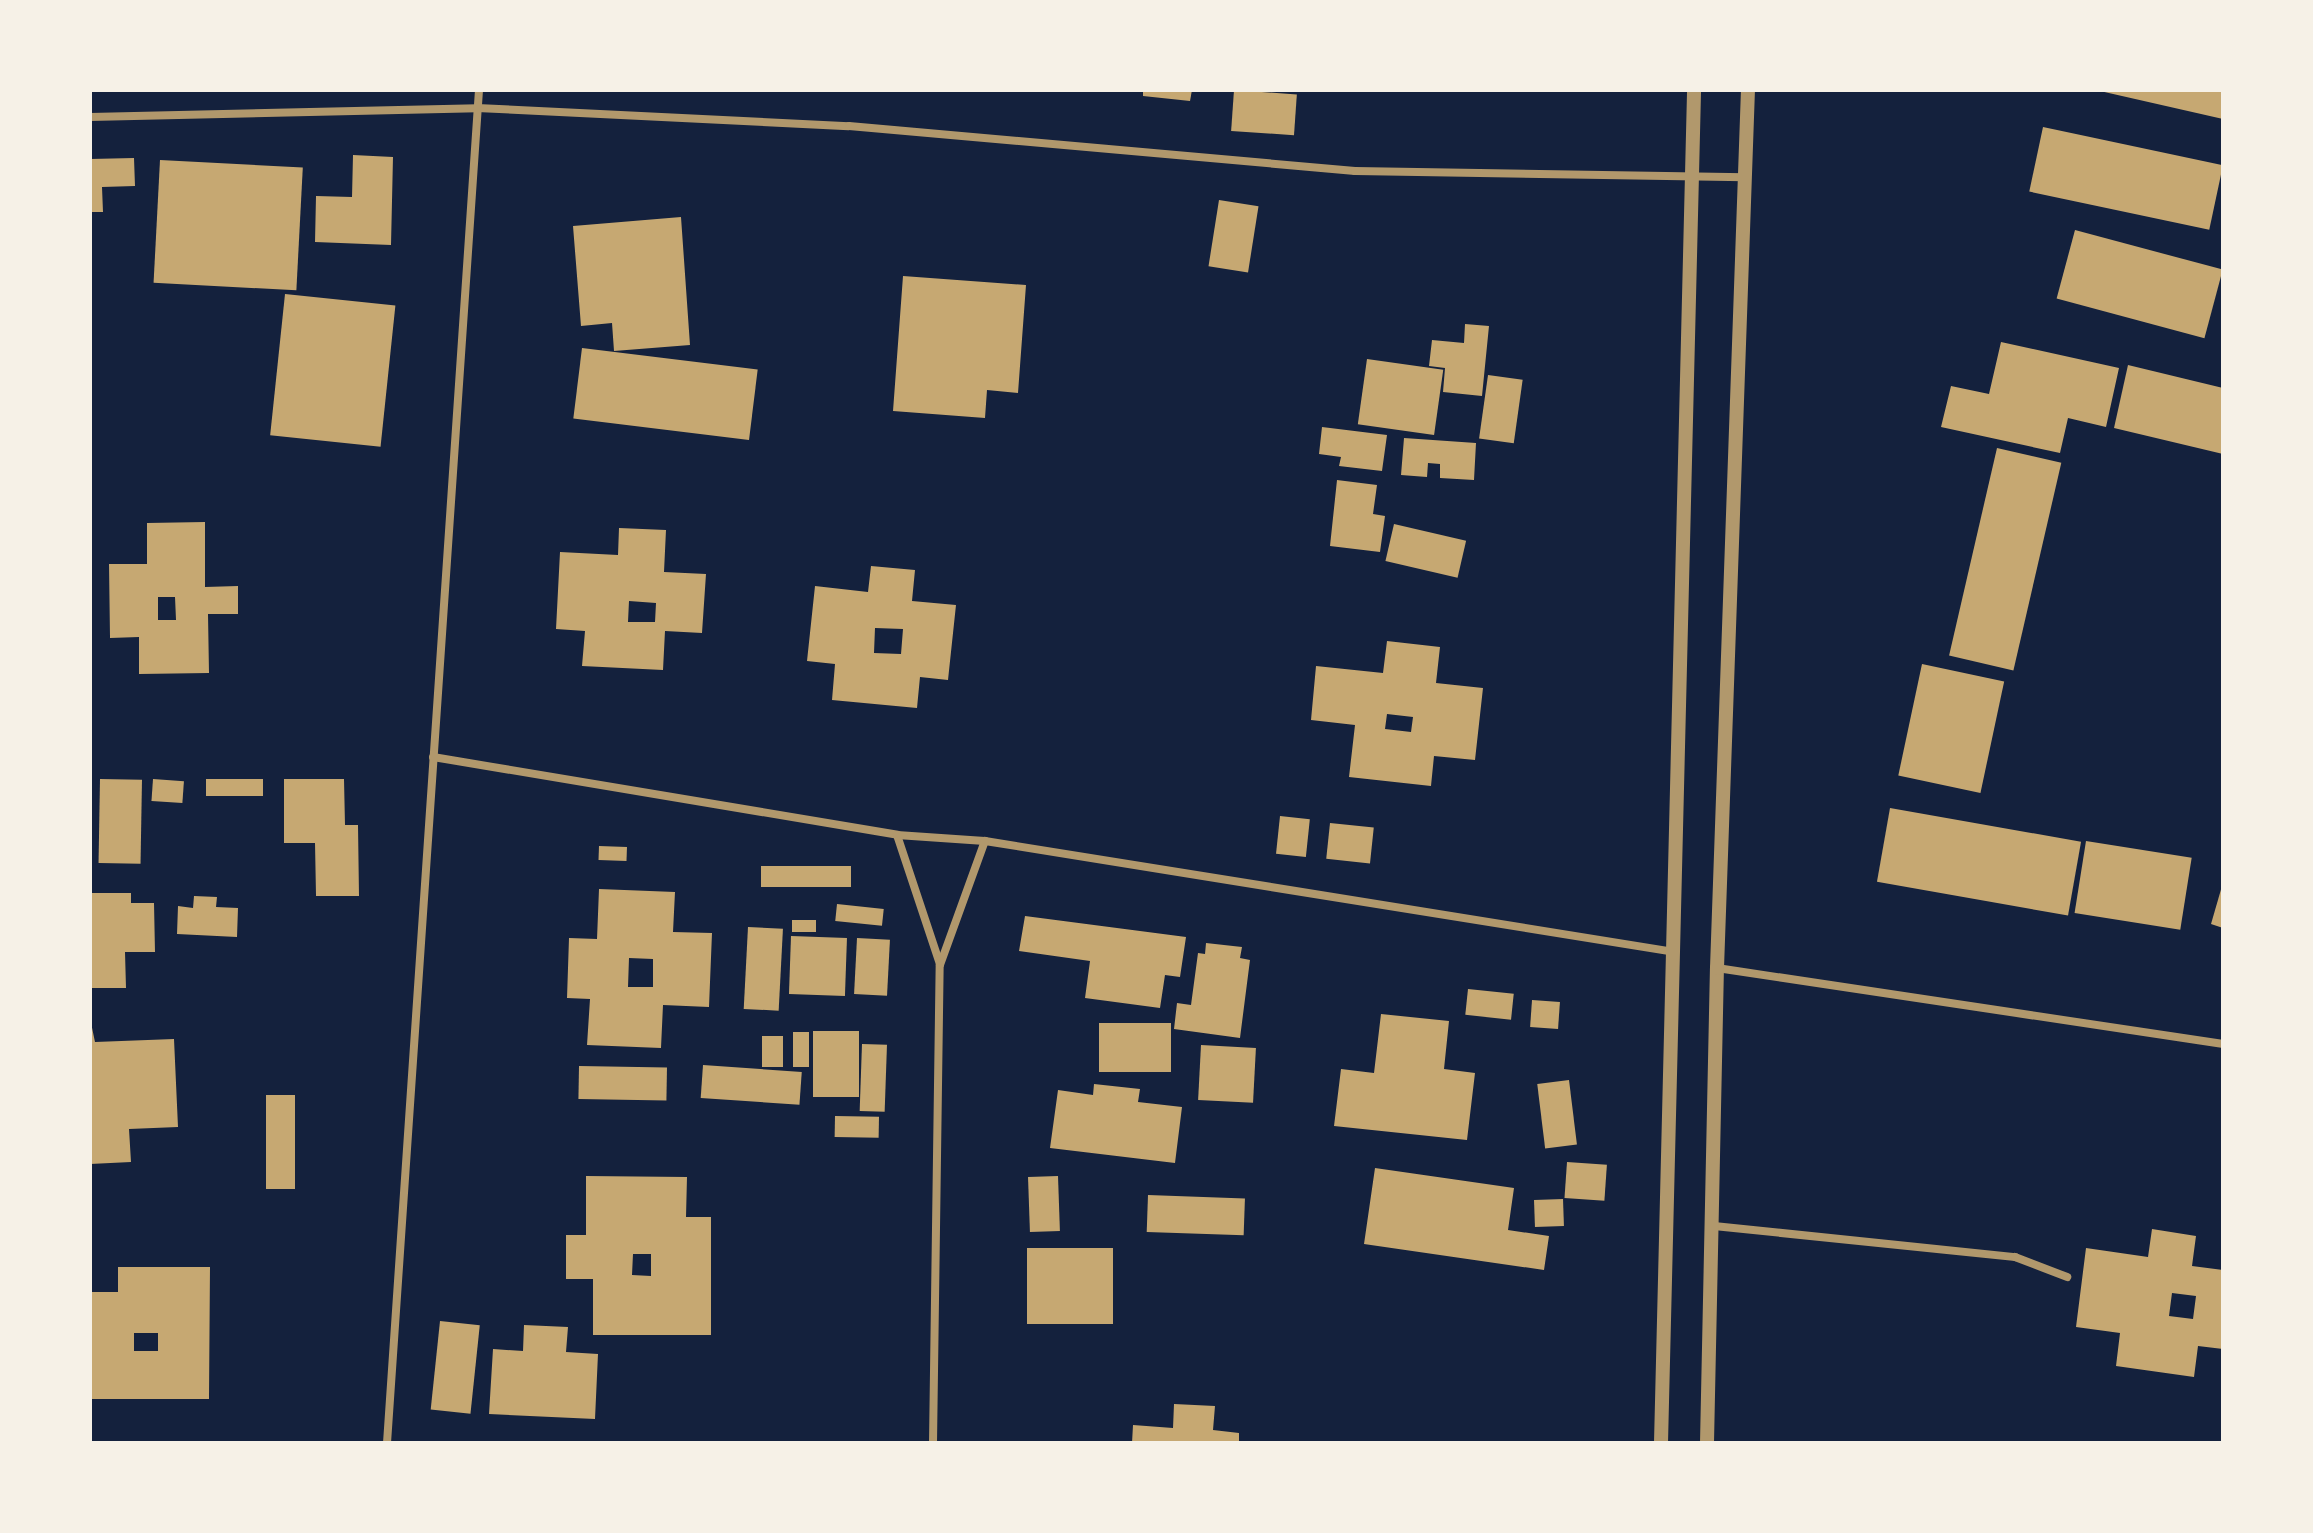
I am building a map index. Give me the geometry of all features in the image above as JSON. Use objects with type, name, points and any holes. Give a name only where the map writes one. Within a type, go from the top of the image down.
[{"type":"street","points":[[387,1443],[479,90]]},
{"type":"street","points":[[1661,1443],[1669,951],[1694,90]]},
{"type":"street","points":[[1707,1443],[1714,1226],[1717,968],[1748,90]]},
{"type":"street","points":[[90,117],[477,108],[849,126],[1355,171],[1745,177]]},
{"type":"street","points":[[433,757],[897,835],[985,841],[1669,951]]},
{"type":"street","points":[[897,835],[940,965]]},
{"type":"street","points":[[933,1443],[940,965],[985,841]]},
{"type":"street","points":[[1717,968],[2223,1044]]},
{"type":"street","points":[[1714,1226],[2015,1257],[2067,1277]]},
{"type":"building","points":[[1143,90],[1192,90],[1190,101],[1143,96]]},
{"type":"building","points":[[1234,90],[1297,94],[1294,135],[1231,131]]},
{"type":"building","points":[[2223,90],[2223,119],[2100,91]]},
{"type":"building","points":[[2043,127],[2223,165],[2209,230],[2029,192]]},
{"type":"building","points":[[353,155],[393,157],[391,245],[315,242],[316,196],[352,197]]},
{"type":"building","points":[[134,158],[135,186],[102,187],[103,212],[90,212],[90,159]]},
{"type":"building","points":[[160,160],[303,167],[296,290],[154,283]]},
{"type":"building","points":[[1219,200],[1259,206],[1248,272],[1209,266]]},
{"type":"building","points":[[681,217],[690,345],[614,351],[612,323],[581,326],[573,226]]},
{"type":"building","points":[[2075,230],[2223,270],[2204,338],[2057,299]]},
{"type":"building","points":[[903,276],[1026,285],[1018,393],[987,390],[985,418],[893,411]]},
{"type":"building","points":[[285,294],[395,306],[381,447],[270,435]]},
{"type":"building","points":[[1465,324],[1489,326],[1482,396],[1443,392],[1445,368],[1429,366],[1432,340],[1464,343]]},
{"type":"building","points":[[2001,342],[2119,368],[2106,427],[2068,418],[2060,453],[1941,427],[1951,386],[1989,394]]},
{"type":"building","points":[[582,348],[758,370],[749,440],[573,418]]},
{"type":"building","points":[[1367,359],[1443,370],[1434,435],[1358,424]]},
{"type":"building","points":[[2128,365],[2223,388],[2223,454],[2114,428]]},
{"type":"building","points":[[1488,375],[1523,380],[1514,443],[1479,438]]},
{"type":"building","points":[[1322,427],[1387,435],[1382,471],[1339,466],[1341,457],[1319,454]]},
{"type":"building","points":[[1404,438],[1476,443],[1474,480],[1440,478],[1440,464],[1428,463],[1427,477],[1401,475]]},
{"type":"building","points":[[1997,448],[2061,463],[2013,670],[1949,656]]},
{"type":"building","points":[[1337,480],[1377,485],[1373,514],[1385,516],[1380,552],[1330,546]]},
{"type":"building","points":[[205,522],[205,587],[238,586],[238,614],[208,614],[209,673],[139,674],[139,637],[110,638],[109,564],[147,564],[147,523]],"holes":[[[158,597],[175,597],[176,620],[158,620]]]},
{"type":"building","points":[[1394,524],[1466,541],[1458,578],[1385,561]]},
{"type":"building","points":[[619,528],[666,530],[664,572],[706,574],[702,633],[665,631],[663,670],[582,666],[585,631],[556,629],[560,552],[618,555]],"holes":[[[629,601],[656,603],[655,622],[628,622]]]},
{"type":"building","points":[[871,566],[915,570],[912,601],[956,605],[948,680],[920,677],[917,708],[832,700],[835,664],[807,661],[815,586],[868,592]],"holes":[[[875,628],[903,629],[901,654],[874,653]]]},
{"type":"building","points":[[1387,641],[1440,647],[1436,683],[1483,688],[1475,760],[1434,756],[1431,786],[1349,777],[1355,725],[1311,720],[1316,666],[1383,673]],"holes":[[[1387,714],[1413,717],[1411,732],[1385,729]]]},
{"type":"building","points":[[1922,664],[2004,681],[1980,793],[1898,776]]},
{"type":"building","points":[[100,779],[142,780],[141,864],[99,863]]},
{"type":"building","points":[[153,779],[184,781],[182,803],[151,801]]},
{"type":"building","points":[[206,779],[263,779],[263,796],[206,796]]},
{"type":"building","points":[[284,779],[344,779],[345,825],[358,825],[359,896],[316,896],[315,843],[284,843]]},
{"type":"building","points":[[1890,808],[2081,842],[2068,916],[1877,882]]},
{"type":"building","points":[[1280,816],[1310,819],[1306,857],[1276,854]]},
{"type":"building","points":[[1330,823],[1374,828],[1370,863],[1326,859]]},
{"type":"building","points":[[2086,841],[2192,858],[2180,930],[2075,913]]},
{"type":"building","points":[[599,846],[627,847],[626,861],[599,860]]},
{"type":"building","points":[[761,866],[851,866],[851,887],[761,887]]},
{"type":"building","points":[[2223,886],[2223,928],[2211,924]]},
{"type":"building","points":[[599,889],[675,892],[673,932],[712,933],[709,1007],[663,1005],[661,1048],[587,1045],[590,999],[567,998],[569,938],[597,939]],"holes":[[[629,958],[653,959],[653,987],[628,987]]]},
{"type":"building","points":[[90,893],[131,893],[131,903],[154,903],[155,952],[125,952],[126,988],[90,988]]},
{"type":"building","points":[[194,896],[217,897],[216,907],[238,908],[237,937],[177,934],[178,906],[193,908]]},
{"type":"building","points":[[837,904],[884,909],[882,926],[835,921]]},
{"type":"building","points":[[1025,916],[1186,937],[1180,977],[1165,975],[1160,1008],[1085,998],[1090,961],[1019,951]]},
{"type":"building","points":[[792,920],[816,920],[816,932],[792,932]]},
{"type":"building","points":[[748,927],[783,929],[779,1011],[744,1009]]},
{"type":"building","points":[[791,936],[847,938],[845,996],[789,994]]},
{"type":"building","points":[[857,938],[890,940],[887,996],[854,994]]},
{"type":"building","points":[[1206,943],[1242,947],[1240,958],[1250,960],[1240,1038],[1174,1029],[1177,1003],[1191,1005],[1198,953],[1205,954]]},
{"type":"building","points":[[1468,989],[1514,994],[1511,1020],[1465,1015]]},
{"type":"building","points":[[1532,1000],[1560,1002],[1558,1029],[1530,1027]]},
{"type":"building","points":[[1381,1014],[1449,1021],[1444,1069],[1475,1073],[1467,1140],[1334,1126],[1341,1069],[1374,1073]]},
{"type":"building","points":[[90,1018],[95,1042],[174,1039],[178,1127],[129,1129],[131,1162],[90,1164]]},
{"type":"building","points":[[1099,1023],[1171,1023],[1171,1072],[1099,1072]]},
{"type":"building","points":[[813,1031],[859,1031],[859,1097],[813,1097]]},
{"type":"building","points":[[793,1032],[809,1032],[809,1067],[793,1067]]},
{"type":"building","points":[[762,1036],[783,1036],[783,1067],[762,1067]]},
{"type":"building","points":[[862,1044],[887,1045],[885,1112],[860,1111]]},
{"type":"building","points":[[1201,1045],[1256,1048],[1253,1103],[1198,1100]]},
{"type":"building","points":[[703,1065],[802,1072],[799,1105],[701,1098]]},
{"type":"building","points":[[579,1066],[667,1068],[666,1101],[578,1099]]},
{"type":"building","points":[[1569,1080],[1577,1145],[1545,1148],[1537,1084]]},
{"type":"building","points":[[1094,1084],[1140,1089],[1138,1102],[1182,1107],[1175,1163],[1050,1148],[1058,1090],[1093,1095]]},
{"type":"building","points":[[266,1095],[295,1095],[295,1189],[266,1189]]},
{"type":"building","points":[[835,1116],[879,1117],[879,1138],[835,1137]]},
{"type":"building","points":[[1567,1162],[1607,1165],[1604,1201],[1564,1198]]},
{"type":"building","points":[[1375,1168],[1514,1188],[1508,1230],[1549,1236],[1544,1270],[1364,1244]]},
{"type":"building","points":[[586,1176],[687,1177],[686,1217],[711,1217],[711,1335],[593,1335],[593,1279],[566,1279],[566,1235],[586,1235]],"holes":[[[633,1254],[651,1254],[651,1276],[632,1275]]]},
{"type":"building","points":[[1058,1176],[1060,1231],[1030,1232],[1028,1177]]},
{"type":"building","points":[[1148,1195],[1245,1198],[1244,1235],[1147,1232]]},
{"type":"building","points":[[1563,1199],[1564,1226],[1535,1227],[1534,1200]]},
{"type":"building","points":[[2152,1229],[2196,1236],[2192,1266],[2223,1270],[2223,1349],[2198,1346],[2194,1377],[2116,1366],[2120,1333],[2076,1327],[2086,1248],[2148,1257]],"holes":[[[2172,1293],[2196,1296],[2193,1319],[2169,1316]]]},
{"type":"building","points":[[1027,1248],[1113,1248],[1113,1324],[1027,1324]]},
{"type":"building","points":[[118,1267],[210,1267],[209,1399],[90,1399],[90,1292],[118,1292]],"holes":[[[134,1333],[158,1333],[158,1351],[134,1351]]]},
{"type":"building","points":[[440,1321],[480,1325],[470,1414],[431,1410]]},
{"type":"building","points":[[524,1325],[568,1327],[566,1352],[598,1354],[595,1419],[489,1414],[493,1349],[523,1351]]},
{"type":"building","points":[[1174,1404],[1215,1406],[1213,1430],[1239,1433],[1239,1443],[1132,1443],[1133,1425],[1173,1428]]}]
